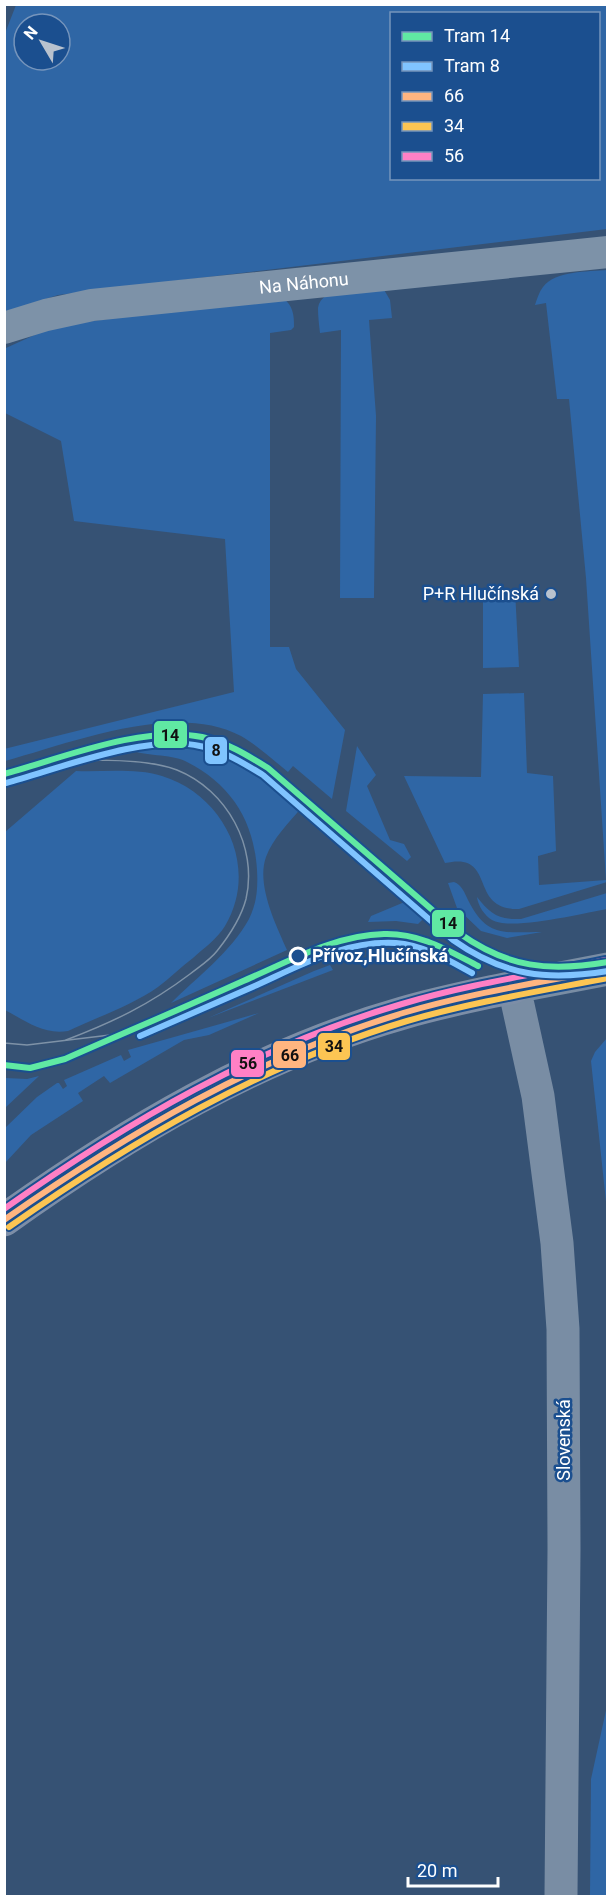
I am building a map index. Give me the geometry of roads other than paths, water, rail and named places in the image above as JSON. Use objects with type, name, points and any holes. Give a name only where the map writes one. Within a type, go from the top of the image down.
[{"type":"main road","points":[[4,1220],[122,1140],[180,1107],[281,1058],[404,1013],[514,987]]},
{"type":"street","name":"Na Náhonu","points":[[4,328],[92,304],[608,252]]},
{"type":"street","points":[[514,987],[608,969]]},
{"type":"street","name":"Slovenská","points":[[514,987],[538,1096],[556,1243],[563,1329],[561,1896]]},
{"type":"tram line","name":"14","points":[[4,774],[129,739],[179,734],[211,739],[268,768],[459,933],[477,945],[495,954],[530,964],[567,967],[608,962]]},
{"type":"tram line","name":"8","points":[[6,783],[129,748],[178,744],[208,748],[233,757],[263,775],[453,940],[472,952],[508,968],[527,973],[565,975],[608,971]]},
{"type":"tram line","points":[[37,765],[108,760],[146,763],[177,770],[195,779],[211,791],[224,806],[235,822],[243,841],[247,860],[249,879],[244,906],[230,933],[211,957],[175,985],[145,1004],[66,1040]]},
{"type":"tram line","name":"14","points":[[4,1065],[30,1068],[65,1059],[293,959],[347,939],[384,934],[410,936],[433,944],[478,966]]},
{"type":"tram line","name":"8","points":[[140,1036],[307,962],[359,945],[406,944],[435,954],[472,973]]},
{"type":"tram line","points":[[4,1043],[27,1045],[110,1035],[136,1028]]},
{"type":"place","name":"P+R Hlučínská","points":[[551,594]]},
{"type":"place","name":"Přívoz,Hlučínská","points":[[298,956]]}]
